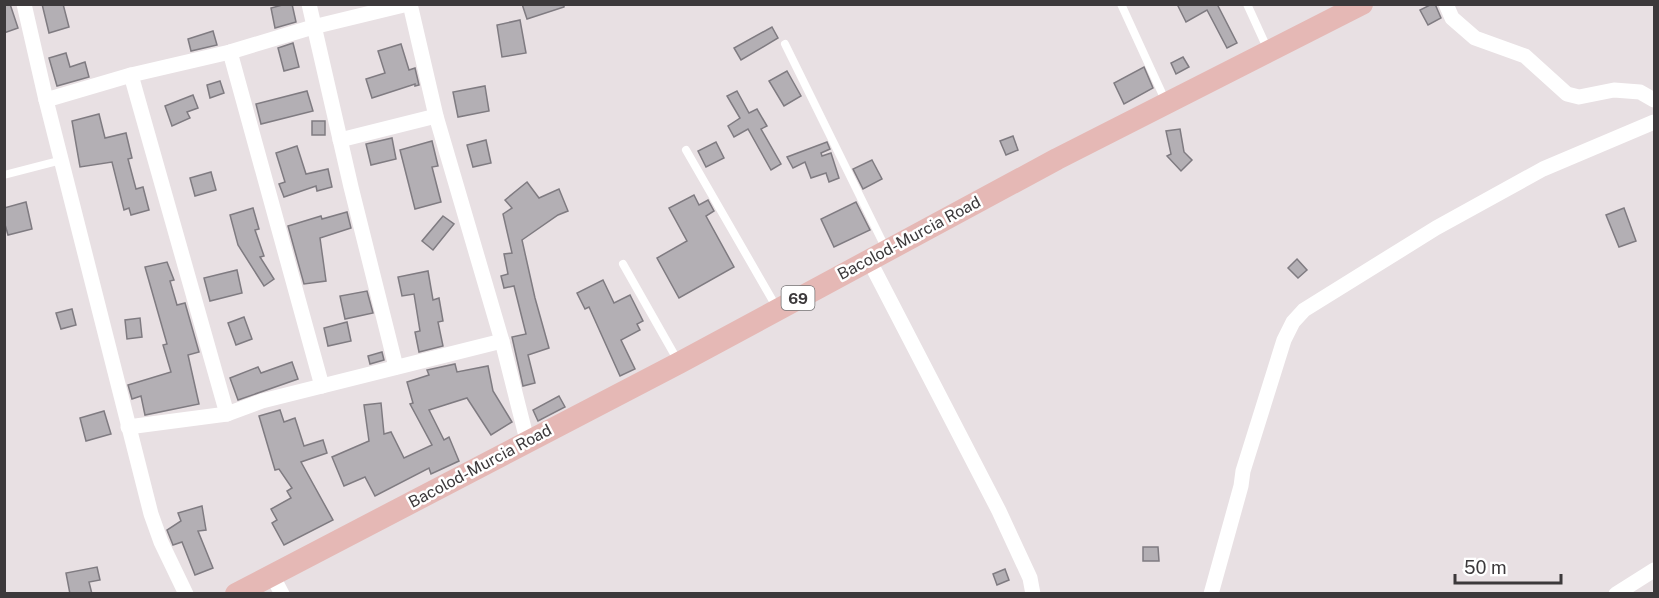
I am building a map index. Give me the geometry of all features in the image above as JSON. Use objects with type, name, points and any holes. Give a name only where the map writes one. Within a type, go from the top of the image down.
[{"type":"main road","name":"Bacolod-Murcia Road","points":[[236,594],[277,584],[527,440],[679,363],[1057,159],[1362,4]]},
{"type":"street","points":[[24,4],[46,100],[151,514],[161,542],[186,594]]},
{"type":"street","points":[[309,4],[396,367]]},
{"type":"street","points":[[46,100],[130,75],[231,52],[313,27],[409,4],[436,116],[502,341],[527,440]]},
{"type":"street","points":[[1446,4],[1452,18],[1475,38],[1526,56],[1567,94],[1579,97],[1614,90],[1640,92],[1654,100]]},
{"type":"street","points":[[231,52],[322,386]]},
{"type":"street","points":[[130,75],[227,414]]},
{"type":"street","points":[[340,140],[436,116]]},
{"type":"street","points":[[1211,594],[1244,471],[1284,340],[1293,322],[1304,310],[1436,228],[1543,169],[1654,122]]},
{"type":"street","points":[[878,255],[1009,532],[1030,578],[1033,594]]},
{"type":"street","points":[[128,427],[227,414],[262,401],[502,341]]},
{"type":"street","points":[[1616,594],[1654,570]]},
{"type":"lane","points":[[1121,4],[1167,103]]},
{"type":"lane","points":[[1247,4],[1268,52]]},
{"type":"lane","points":[[785,44],[878,255]]},
{"type":"lane","points":[[686,150],[778,309]]},
{"type":"lane","points":[[4,175],[62,160]]},
{"type":"lane","points":[[623,264],[679,363]]},
{"type":"building","points":[[4,4],[10,4],[18,28],[4,33]]},
{"type":"building","points":[[42,4],[63,4],[69,27],[49,33]]},
{"type":"building","points":[[292,4],[296,22],[275,28],[271,8]]},
{"type":"building","points":[[522,4],[564,4],[564,7],[527,19]]},
{"type":"building","points":[[1177,4],[1217,4],[1237,43],[1227,48],[1207,10],[1186,22]]},
{"type":"building","points":[[1435,4],[1441,18],[1428,25],[1420,10]]},
{"type":"building","points":[[520,20],[526,53],[502,57],[497,25]]},
{"type":"building","points":[[772,27],[778,38],[741,60],[734,48]]},
{"type":"building","points":[[213,31],[217,45],[191,51],[188,39]]},
{"type":"building","points":[[293,43],[299,67],[284,71],[278,48]]},
{"type":"building","points":[[401,44],[409,70],[415,68],[419,85],[415,86],[415,84],[372,98],[366,79],[385,73],[378,51]]},
{"type":"building","points":[[66,53],[70,67],[85,62],[89,77],[57,86],[49,58]]},
{"type":"building","points":[[1183,57],[1189,67],[1176,74],[1171,63]]},
{"type":"building","points":[[1144,67],[1153,88],[1124,104],[1114,83]]},
{"type":"building","points":[[787,71],[801,96],[784,106],[769,81]]},
{"type":"building","points":[[220,81],[224,93],[210,98],[207,85]]},
{"type":"building","points":[[485,86],[489,111],[458,117],[453,92]]},
{"type":"building","points":[[307,91],[313,111],[261,124],[256,104]]},
{"type":"building","points":[[737,91],[749,113],[757,109],[767,126],[761,129],[781,164],[771,170],[748,129],[734,137],[728,126],[740,118],[727,96]]},
{"type":"building","points":[[193,95],[198,108],[187,112],[190,118],[172,126],[165,106]]},
{"type":"building","points":[[99,114],[105,138],[126,133],[132,158],[128,159],[136,189],[143,187],[149,210],[131,215],[129,208],[124,210],[112,162],[80,167],[72,121]]},
{"type":"building","points":[[312,121],[325,121],[325,135],[312,135]]},
{"type":"building","points":[[1180,129],[1184,152],[1192,160],[1181,171],[1167,156],[1171,154],[1166,131]]},
{"type":"building","points":[[1013,136],[1018,150],[1006,155],[1000,141]]},
{"type":"building","points":[[392,138],[396,159],[371,165],[366,144]]},
{"type":"building","points":[[486,140],[491,163],[473,167],[467,145]]},
{"type":"building","points":[[432,141],[438,166],[432,167],[441,202],[415,209],[400,150]]},
{"type":"building","points":[[716,142],[724,158],[706,167],[698,151]]},
{"type":"building","points":[[827,142],[830,149],[821,153],[822,156],[831,153],[839,178],[829,182],[826,173],[811,178],[805,162],[793,168],[787,157]]},
{"type":"building","points":[[297,146],[306,174],[328,169],[332,187],[317,191],[316,186],[284,197],[279,184],[285,182],[276,153]]},
{"type":"building","points":[[872,160],[882,179],[863,189],[853,169]]},
{"type":"building","points":[[211,172],[216,190],[195,196],[190,178]]},
{"type":"building","points":[[527,182],[539,198],[559,189],[568,211],[558,215],[522,240],[549,348],[528,355],[535,383],[523,386],[512,337],[526,334],[514,286],[504,288],[501,276],[508,274],[504,254],[512,253],[503,214],[512,208],[505,200]]},
{"type":"building","points":[[694,195],[699,205],[708,200],[714,211],[706,216],[734,267],[679,298],[657,258],[687,241],[669,208]]},
{"type":"building","points":[[26,202],[32,229],[8,235],[4,221],[4,208]]},
{"type":"building","points":[[856,202],[870,230],[834,247],[821,219]]},
{"type":"building","points":[[253,208],[259,229],[255,230],[264,256],[260,257],[274,279],[264,286],[238,245],[230,215]]},
{"type":"building","points":[[1624,208],[1636,241],[1619,247],[1606,215]]},
{"type":"building","points":[[347,212],[351,228],[320,238],[326,281],[304,284],[288,226],[321,216],[322,219]]},
{"type":"building","points":[[443,216],[454,224],[433,250],[422,241]]},
{"type":"building","points":[[1297,259],[1307,270],[1298,278],[1288,268]]},
{"type":"building","points":[[167,262],[174,280],[170,281],[177,305],[185,303],[199,352],[188,355],[199,404],[145,415],[141,396],[132,399],[128,385],[171,372],[163,345],[167,344],[145,267]]},
{"type":"building","points":[[237,270],[242,293],[210,301],[204,278]]},
{"type":"building","points":[[428,271],[433,300],[439,298],[443,321],[438,322],[443,346],[419,352],[415,332],[420,331],[414,294],[402,296],[398,277]]},
{"type":"building","points":[[603,280],[614,303],[630,295],[643,321],[637,324],[640,330],[621,340],[635,369],[620,376],[589,307],[585,309],[577,293]]},
{"type":"building","points":[[367,291],[373,313],[345,319],[340,296]]},
{"type":"building","points":[[72,309],[76,325],[61,329],[56,313]]},
{"type":"building","points":[[244,317],[252,339],[236,345],[228,323]]},
{"type":"building","points":[[140,318],[142,337],[127,339],[125,320]]},
{"type":"building","points":[[347,322],[351,341],[328,346],[324,328]]},
{"type":"building","points":[[382,352],[384,360],[370,364],[368,356]]},
{"type":"building","points":[[292,362],[298,379],[238,400],[230,378],[258,367],[261,373]]},
{"type":"building","points":[[455,364],[457,372],[488,366],[493,391],[512,422],[491,435],[467,398],[429,410],[444,440],[449,437],[459,461],[431,474],[429,468],[375,496],[365,477],[344,486],[332,457],[369,441],[364,405],[381,403],[384,434],[391,432],[404,458],[432,445],[410,404],[413,403],[407,382],[429,375],[427,370]]},
{"type":"building","points":[[559,396],[565,407],[538,421],[533,410]]},
{"type":"building","points":[[280,410],[284,422],[295,418],[304,446],[323,440],[327,453],[301,462],[333,520],[284,545],[272,523],[277,520],[271,509],[291,498],[287,491],[292,488],[279,469],[275,470],[259,416]]},
{"type":"building","points":[[104,411],[111,434],[86,441],[80,418]]},
{"type":"building","points":[[202,506],[206,530],[198,531],[213,568],[195,575],[182,542],[173,545],[167,530],[181,521],[178,513]]},
{"type":"building","points":[[1143,547],[1158,547],[1159,561],[1143,561]]},
{"type":"building","points":[[97,567],[100,580],[89,582],[92,594],[70,594],[66,573]]},
{"type":"building","points":[[1005,569],[1009,580],[997,585],[993,574]]}]
